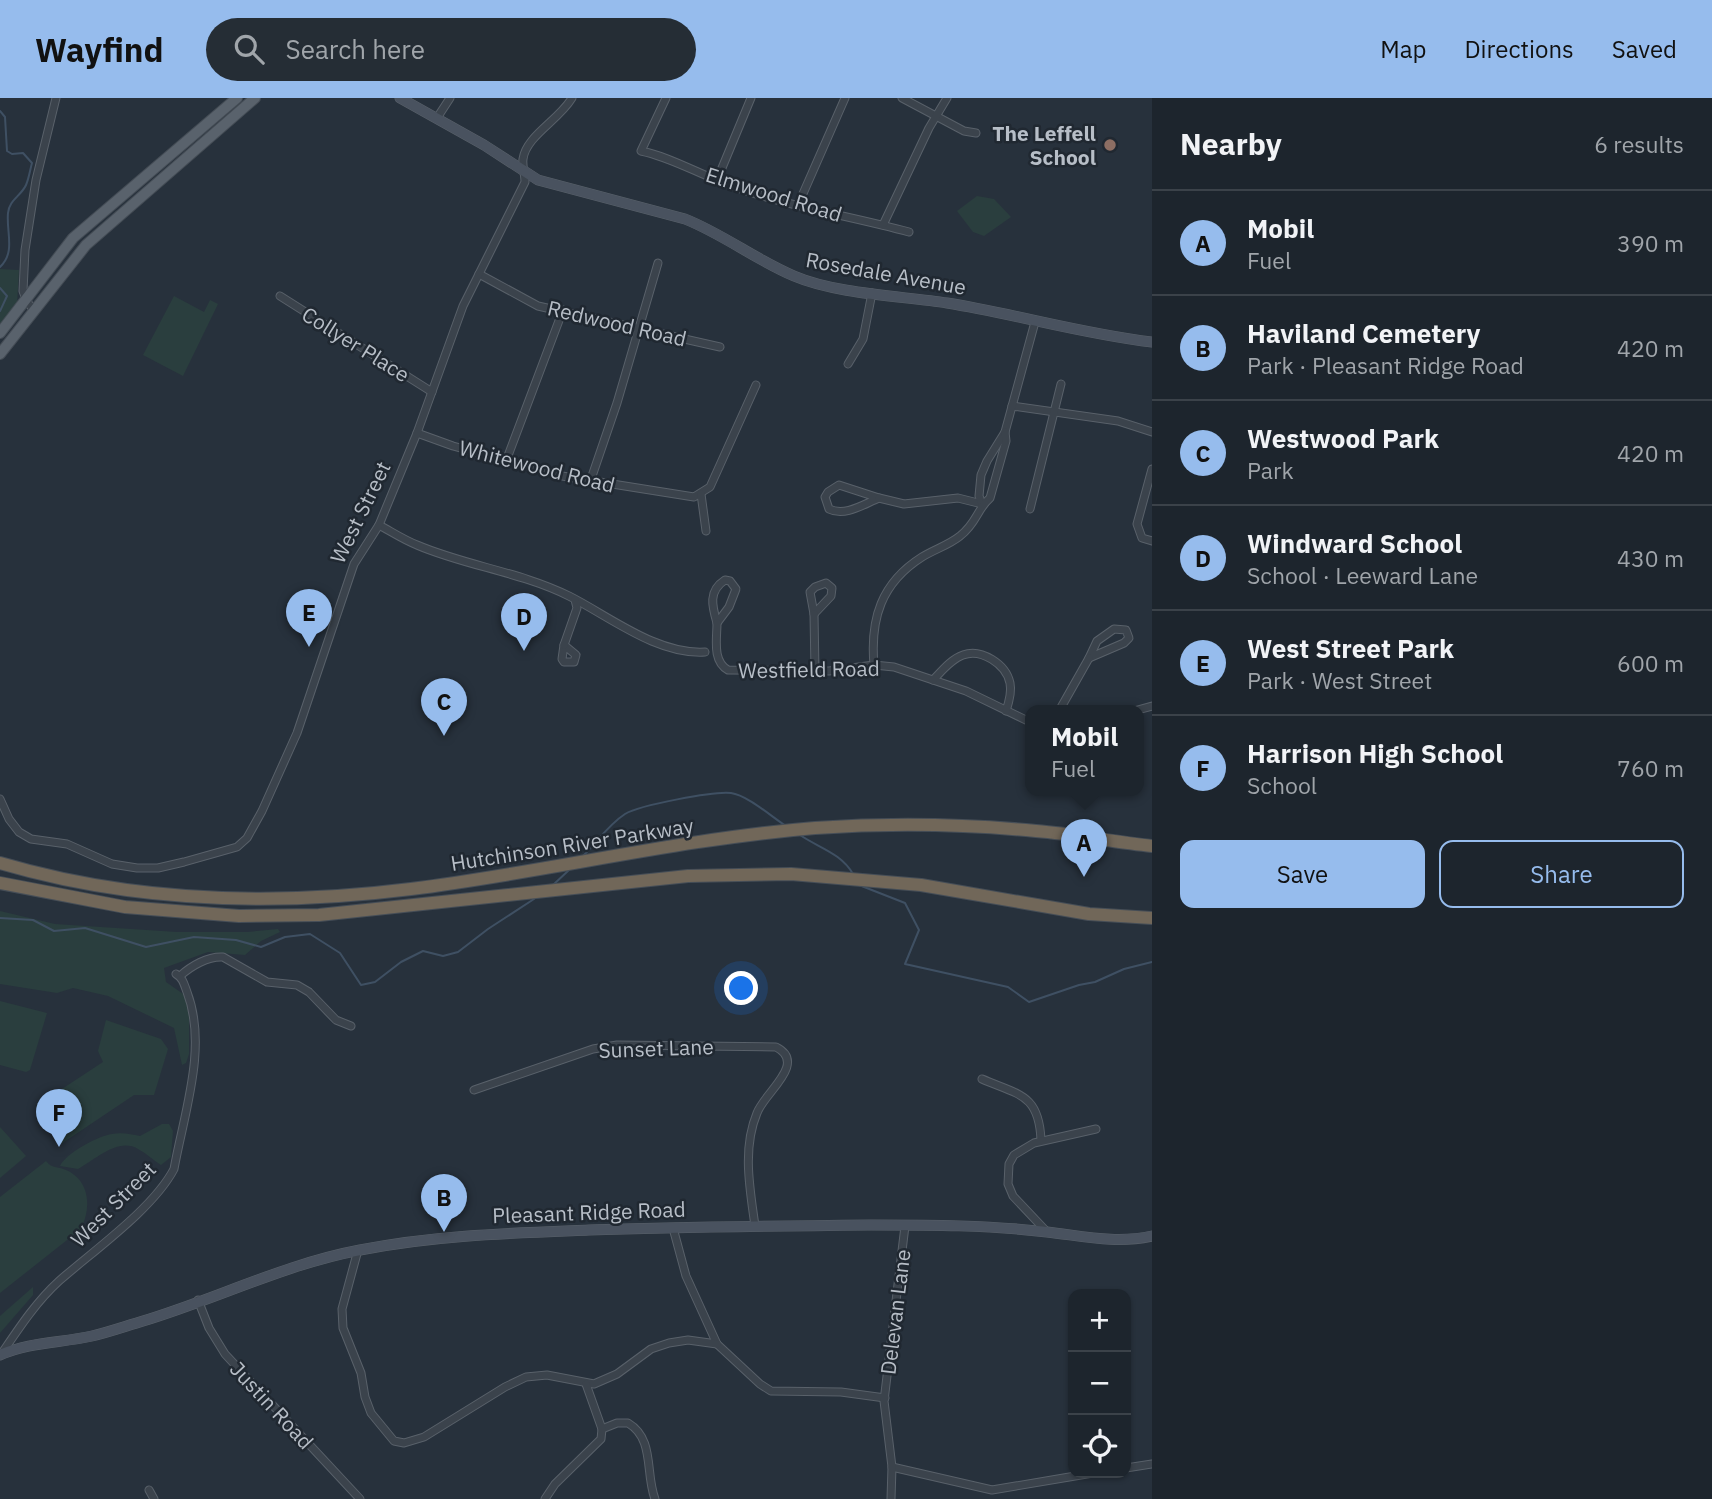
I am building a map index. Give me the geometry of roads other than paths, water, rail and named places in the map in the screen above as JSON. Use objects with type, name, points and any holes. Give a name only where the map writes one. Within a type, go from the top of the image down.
[{"type":"highway","name":"Hutchinson River Parkway","points":[[0,861],[28,871],[138,891],[270,898],[394,891],[815,828],[954,825],[1039,831],[1152,846]]},
{"type":"highway","name":"Hutchinson River Parkway","points":[[0,883],[125,907],[239,916],[319,915],[716,875],[833,877],[921,885],[1089,914],[1152,918]]},
{"type":"highway","points":[[0,891],[86,906],[125,907]]},
{"type":"main road","points":[[0,333],[73,238],[235,108],[255,98]]},
{"type":"main road","points":[[0,354],[86,245],[235,108]]},
{"type":"street","points":[[34,310],[23,291],[26,243],[36,180],[56,98]]},
{"type":"street","name":"Rosedale Avenue","points":[[400,98],[484,145],[524,172],[550,184],[685,219],[705,227],[794,276],[872,293],[949,303],[1035,322],[1152,342]]},
{"type":"street","points":[[437,118],[450,98]]},
{"type":"street","name":"West Street","points":[[0,799],[9,819],[19,832],[31,839],[67,844],[112,864],[137,869],[167,866],[237,847],[253,830],[297,733],[354,564],[379,526],[463,306],[525,182],[523,162],[530,143],[556,119],[572,98]]},
{"type":"street","name":"Elmwood Road","points":[[666,98],[641,152],[690,167],[717,180],[798,205],[909,232]]},
{"type":"street","points":[[717,180],[751,98]]},
{"type":"street","points":[[798,205],[845,98]]},
{"type":"street","points":[[902,98],[964,131],[976,133]]},
{"type":"street","points":[[883,225],[935,117],[947,98]]},
{"type":"street","points":[[590,482],[658,263]]},
{"type":"street","name":"Redwood Road","points":[[479,274],[538,306],[720,347]]},
{"type":"street","points":[[848,364],[863,339],[872,293]]},
{"type":"street","name":"Collyer Place","points":[[280,296],[432,392]]},
{"type":"street","points":[[506,461],[563,310]]},
{"type":"street","points":[[982,504],[979,496],[981,475],[1005,432],[1035,322]]},
{"type":"street","points":[[706,531],[701,494],[710,487],[756,384]]},
{"type":"street","points":[[1030,509],[1061,384]]},
{"type":"street","points":[[1013,406],[1120,422],[1152,432]]},
{"type":"street","points":[[874,665],[872,641],[876,614],[886,594],[918,560],[964,534],[976,520],[982,504],[990,498],[1006,441],[1005,432]]},
{"type":"street","name":"Whitewood Road","points":[[416,433],[506,461],[590,482],[694,497],[701,494]]},
{"type":"street","points":[[1152,470],[1137,524],[1142,538],[1152,541]]},
{"type":"street","points":[[879,498],[844,512],[828,509],[825,503],[828,492],[839,485],[904,504],[958,498],[982,504]]},
{"type":"street","points":[[379,526],[417,546],[540,585],[575,600],[637,635],[659,644],[697,653],[705,652]]},
{"type":"street","points":[[723,581],[730,581],[735,587],[735,597],[717,623],[712,596],[716,586],[723,581]]},
{"type":"street","points":[[564,645],[577,608],[575,600]]},
{"type":"street","points":[[814,614],[816,671]]},
{"type":"street","name":"Westfield Road","points":[[717,623],[716,651],[719,663],[728,670],[816,671],[874,665],[894,667],[966,691],[1025,720]]},
{"type":"street","points":[[1062,705],[1097,641],[1108,632],[1124,629],[1130,634],[1124,643],[1089,658]]},
{"type":"street","points":[[933,680],[962,655],[975,653],[985,656],[995,661],[1006,673],[1010,683],[1006,711]]},
{"type":"street","name":"West Street","points":[[1,1354],[42,1298],[144,1206],[169,1179],[174,1169],[195,1052],[194,1012],[178,975],[203,961],[217,956],[223,957],[267,982],[297,985],[310,992],[336,1020],[351,1026]]},
{"type":"street","name":"Sunset Lane","points":[[474,1090],[593,1049],[617,1045],[776,1046],[785,1051],[788,1057],[783,1077],[761,1105],[752,1131],[748,1164],[755,1226]]},
{"type":"street","points":[[982,1079],[1018,1094],[1035,1107],[1039,1116],[1041,1140]]},
{"type":"street","points":[[1047,1232],[1013,1196],[1007,1174],[1014,1155],[1041,1140],[1096,1129]]},
{"type":"street","name":"Pleasant Ridge Road","points":[[1,1354],[26,1346],[91,1336],[147,1319],[268,1275],[358,1250],[406,1242],[516,1233],[755,1226],[905,1226],[1047,1232],[1127,1240],[1152,1236]]},
{"type":"street","name":"Delevan Lane","points":[[891,1499],[892,1466],[885,1398],[905,1226]]},
{"type":"street","points":[[673,1227],[686,1276],[717,1344],[760,1384],[771,1391],[842,1392],[885,1398]]},
{"type":"street","points":[[358,1250],[342,1309],[343,1328],[361,1373],[371,1413],[394,1441],[404,1443],[424,1437],[526,1377],[547,1375],[594,1384],[617,1374],[650,1349],[668,1343],[688,1340],[717,1344]]},
{"type":"street","name":"Justin Road","points":[[198,1300],[209,1328],[225,1354],[360,1499]]},
{"type":"street","points":[[545,1499],[555,1484],[601,1439],[602,1429],[586,1384]]},
{"type":"street","points":[[602,1429],[617,1423],[628,1423],[642,1435],[649,1461],[650,1486],[655,1499]]},
{"type":"street","points":[[1131,1467],[1152,1464]]},
{"type":"street","points":[[892,1466],[992,1490],[1068,1476]]},
{"type":"street","points":[[149,1490],[154,1499]]},
{"type":"waterway","points":[[0,111],[5,117],[7,151],[12,154],[23,153],[32,163],[26,185],[9,209],[8,255],[0,267]]},
{"type":"waterway","points":[[0,288],[7,296],[0,311]]},
{"type":"waterway","points":[[583,856],[608,828],[625,814],[694,796],[731,793],[752,802],[786,826]]},
{"type":"waterway","points":[[800,835],[836,856],[853,874]]},
{"type":"waterway","points":[[553,885],[569,870]]},
{"type":"waterway","points":[[859,885],[905,903],[919,930],[905,964],[1008,987],[1029,1002],[1152,962]]},
{"type":"waterway","points":[[0,918],[33,920],[54,931],[85,928],[146,947],[194,937],[236,940],[261,947],[285,937],[310,934],[340,953],[361,985],[375,982],[401,962],[423,951],[443,956],[458,952],[534,899]]},
{"type":"place","name":"The Leffell School","points":[[1110,145]]},
{"type":"place","name":"West Street Park","points":[[309,647]]},
{"type":"place","name":"Windward School","points":[[524,651]]},
{"type":"place","name":"Westwood Park","points":[[444,736]]},
{"type":"place","name":"Mobil","points":[[1084,877]]},
{"type":"place","name":"Harrison High School","points":[[59,1147]]},
{"type":"place","name":"Haviland Cemetery","points":[[444,1232]]}]
